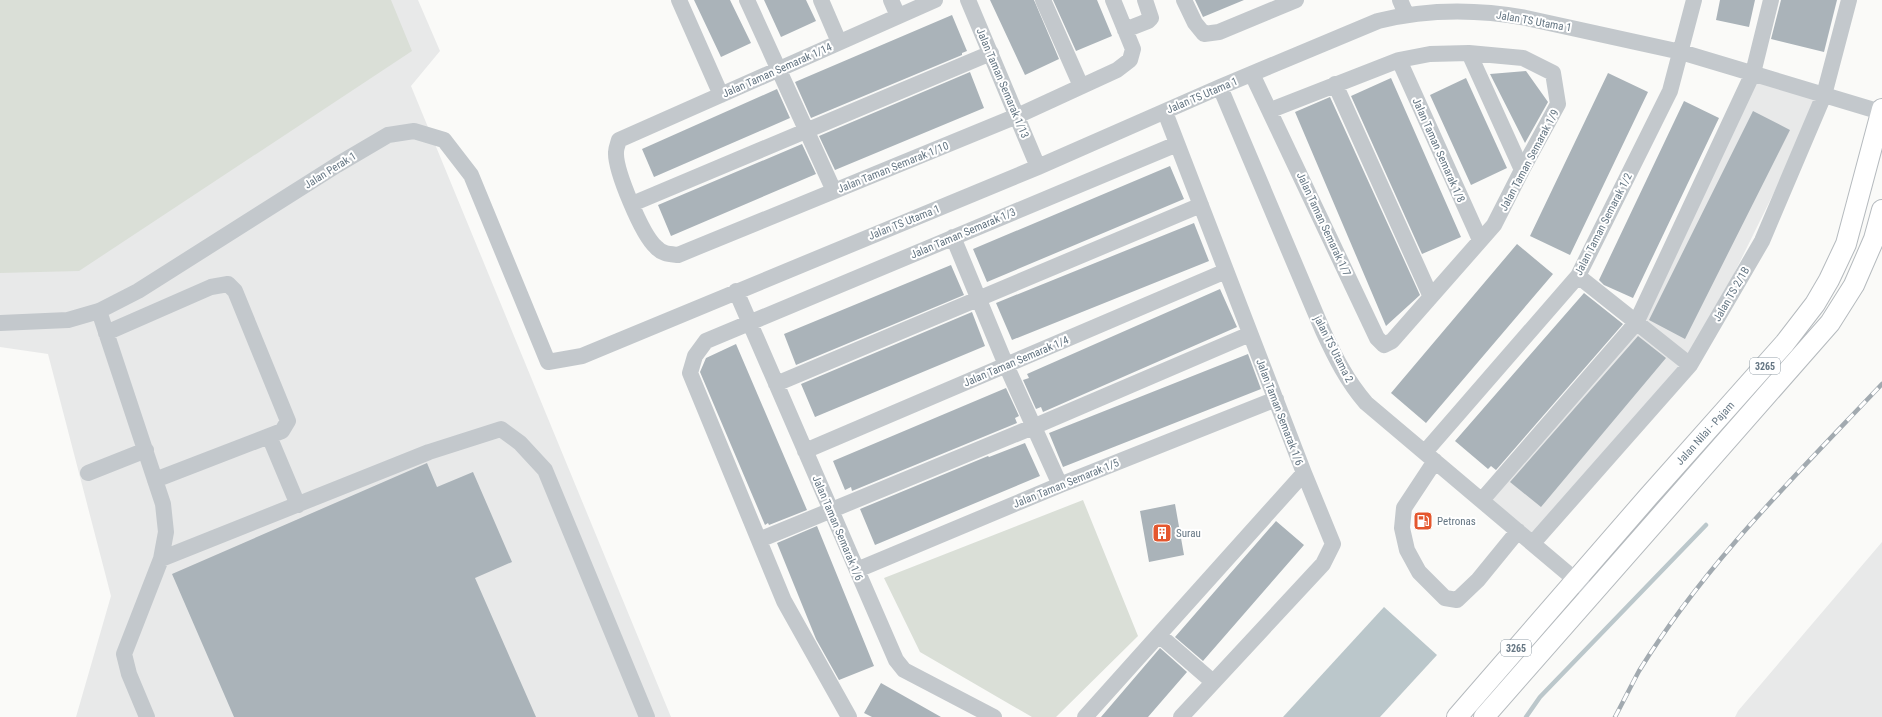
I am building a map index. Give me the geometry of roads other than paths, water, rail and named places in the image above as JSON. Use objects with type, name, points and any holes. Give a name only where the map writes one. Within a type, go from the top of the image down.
[{"type":"main road","name":"Jalan Nilai - Pajam","points":[[1457,717],[1770,360],[1816,304],[1846,244],[1882,111]]},
{"type":"main road","name":"Jalan Nilai - Pajam","points":[[1484,717],[1591,593],[1830,322],[1854,285],[1874,239],[1882,210]]},
{"type":"street","points":[[679,0],[721,95]]},
{"type":"street","points":[[747,0],[834,191]]},
{"type":"street","points":[[821,0],[839,42]]},
{"type":"street","points":[[891,0],[898,16]]},
{"type":"street","name":"Jalan Taman Semarak 1/14","points":[[632,204],[621,174],[616,152],[619,140],[935,0]]},
{"type":"street","name":"Jalan Taman Semarak 1/13","points":[[968,0],[1038,166]]},
{"type":"street","points":[[1043,0],[1081,86]]},
{"type":"street","points":[[1113,0],[1126,30],[1148,22],[1151,18],[1145,0]]},
{"type":"street","points":[[1184,0],[1194,23],[1204,34],[1219,32],[1296,0]]},
{"type":"street","name":"Jalan Taman Semarak 1/2","points":[[1518,531],[1478,580],[1457,600],[1444,598],[1419,572],[1407,550],[1402,528],[1404,508],[1430,457],[1578,276],[1670,91],[1694,0]]},
{"type":"street","points":[[1482,500],[1636,323],[1753,73],[1771,0]]},
{"type":"street","name":"Jalan TS 2/1B","points":[[1533,543],[1690,365],[1762,241],[1824,95],[1849,0]]},
{"type":"street","name":"Jalan TS Utama 1","points":[[548,362],[582,356],[1038,166],[1220,87],[1378,21],[1403,7],[1505,14],[1680,52],[1882,111]]},
{"type":"street","name":"Jalan Taman Semarak 1/10","points":[[632,204],[641,227],[655,247],[665,254],[678,255],[1017,116],[1117,70],[1130,60],[1133,49],[1126,30]]},
{"type":"street","points":[[632,204],[991,53]]},
{"type":"street","points":[[1469,53],[1522,170]]},
{"type":"street","name":"Jalan Taman Semarak 1/9","points":[[1271,110],[1399,60],[1430,54],[1469,53],[1523,58],[1553,73],[1558,104],[1522,170],[1494,226],[1392,341],[1384,345],[1376,338]]},
{"type":"street","name":"Jalan Taman Semarak 1/8","points":[[1399,60],[1480,240]]},
{"type":"street","name":"Jalan Taman Semarak 1/7","points":[[1252,74],[1271,110],[1376,338]]},
{"type":"street","points":[[1335,84],[1431,297]]},
{"type":"street","name":"jalan TS Utama 2","points":[[1220,87],[1278,228],[1340,367],[1354,389],[1366,403],[1591,593]]},
{"type":"street","name":"Jalan Taman Semarak 1/6","points":[[1085,717],[1304,473],[1164,112]]},
{"type":"street","name":"Jalan Perak 1","points":[[0,323],[68,320],[99,311],[138,292],[336,165],[388,135],[414,131],[444,140],[471,175],[548,362]]},
{"type":"street","name":"Jalan Taman Semarak 1/3","points":[[849,717],[784,601],[690,373],[695,356],[706,341],[1177,144]]},
{"type":"street","points":[[776,384],[980,300],[1201,205]]},
{"type":"street","points":[[953,237],[1006,365],[1060,485]]},
{"type":"street","name":"Jalan Taman Semarak 1/4","points":[[805,451],[1226,271]]},
{"type":"street","points":[[1578,276],[1690,365]]},
{"type":"street","points":[[106,333],[211,287],[228,284],[236,291],[288,421],[282,430],[269,436],[155,480]]},
{"type":"street","name":"Jalan Taman Semarak 1/6","points":[[736,291],[896,660],[904,670],[986,715]]},
{"type":"street","points":[[99,311],[163,504],[166,532],[161,559],[124,654],[129,674],[147,717]]},
{"type":"street","points":[[759,540],[830,509],[1033,427],[1250,334]]},
{"type":"street","name":"Jalan Taman Semarak 1/5","points":[[857,570],[1060,485],[1276,400]]},
{"type":"street","points":[[161,559],[429,452],[501,429],[520,444],[545,470],[647,717]]},
{"type":"street","points":[[269,436],[298,505]]},
{"type":"street","points":[[88,473],[146,450]]},
{"type":"street","points":[[1181,717],[1323,564],[1333,544],[1304,473]]},
{"type":"street","points":[[1158,635],[1213,682]]},
{"type":"waterway","points":[[1526,717],[1540,697],[1706,525]]},
{"type":"railway","points":[[1615,717],[1639,671],[1665,632],[1722,557],[1785,487],[1882,384]]},
{"type":"place","name":"Petronas","points":[[1423,521]]},
{"type":"place","name":"Surau","points":[[1162,533]]}]
